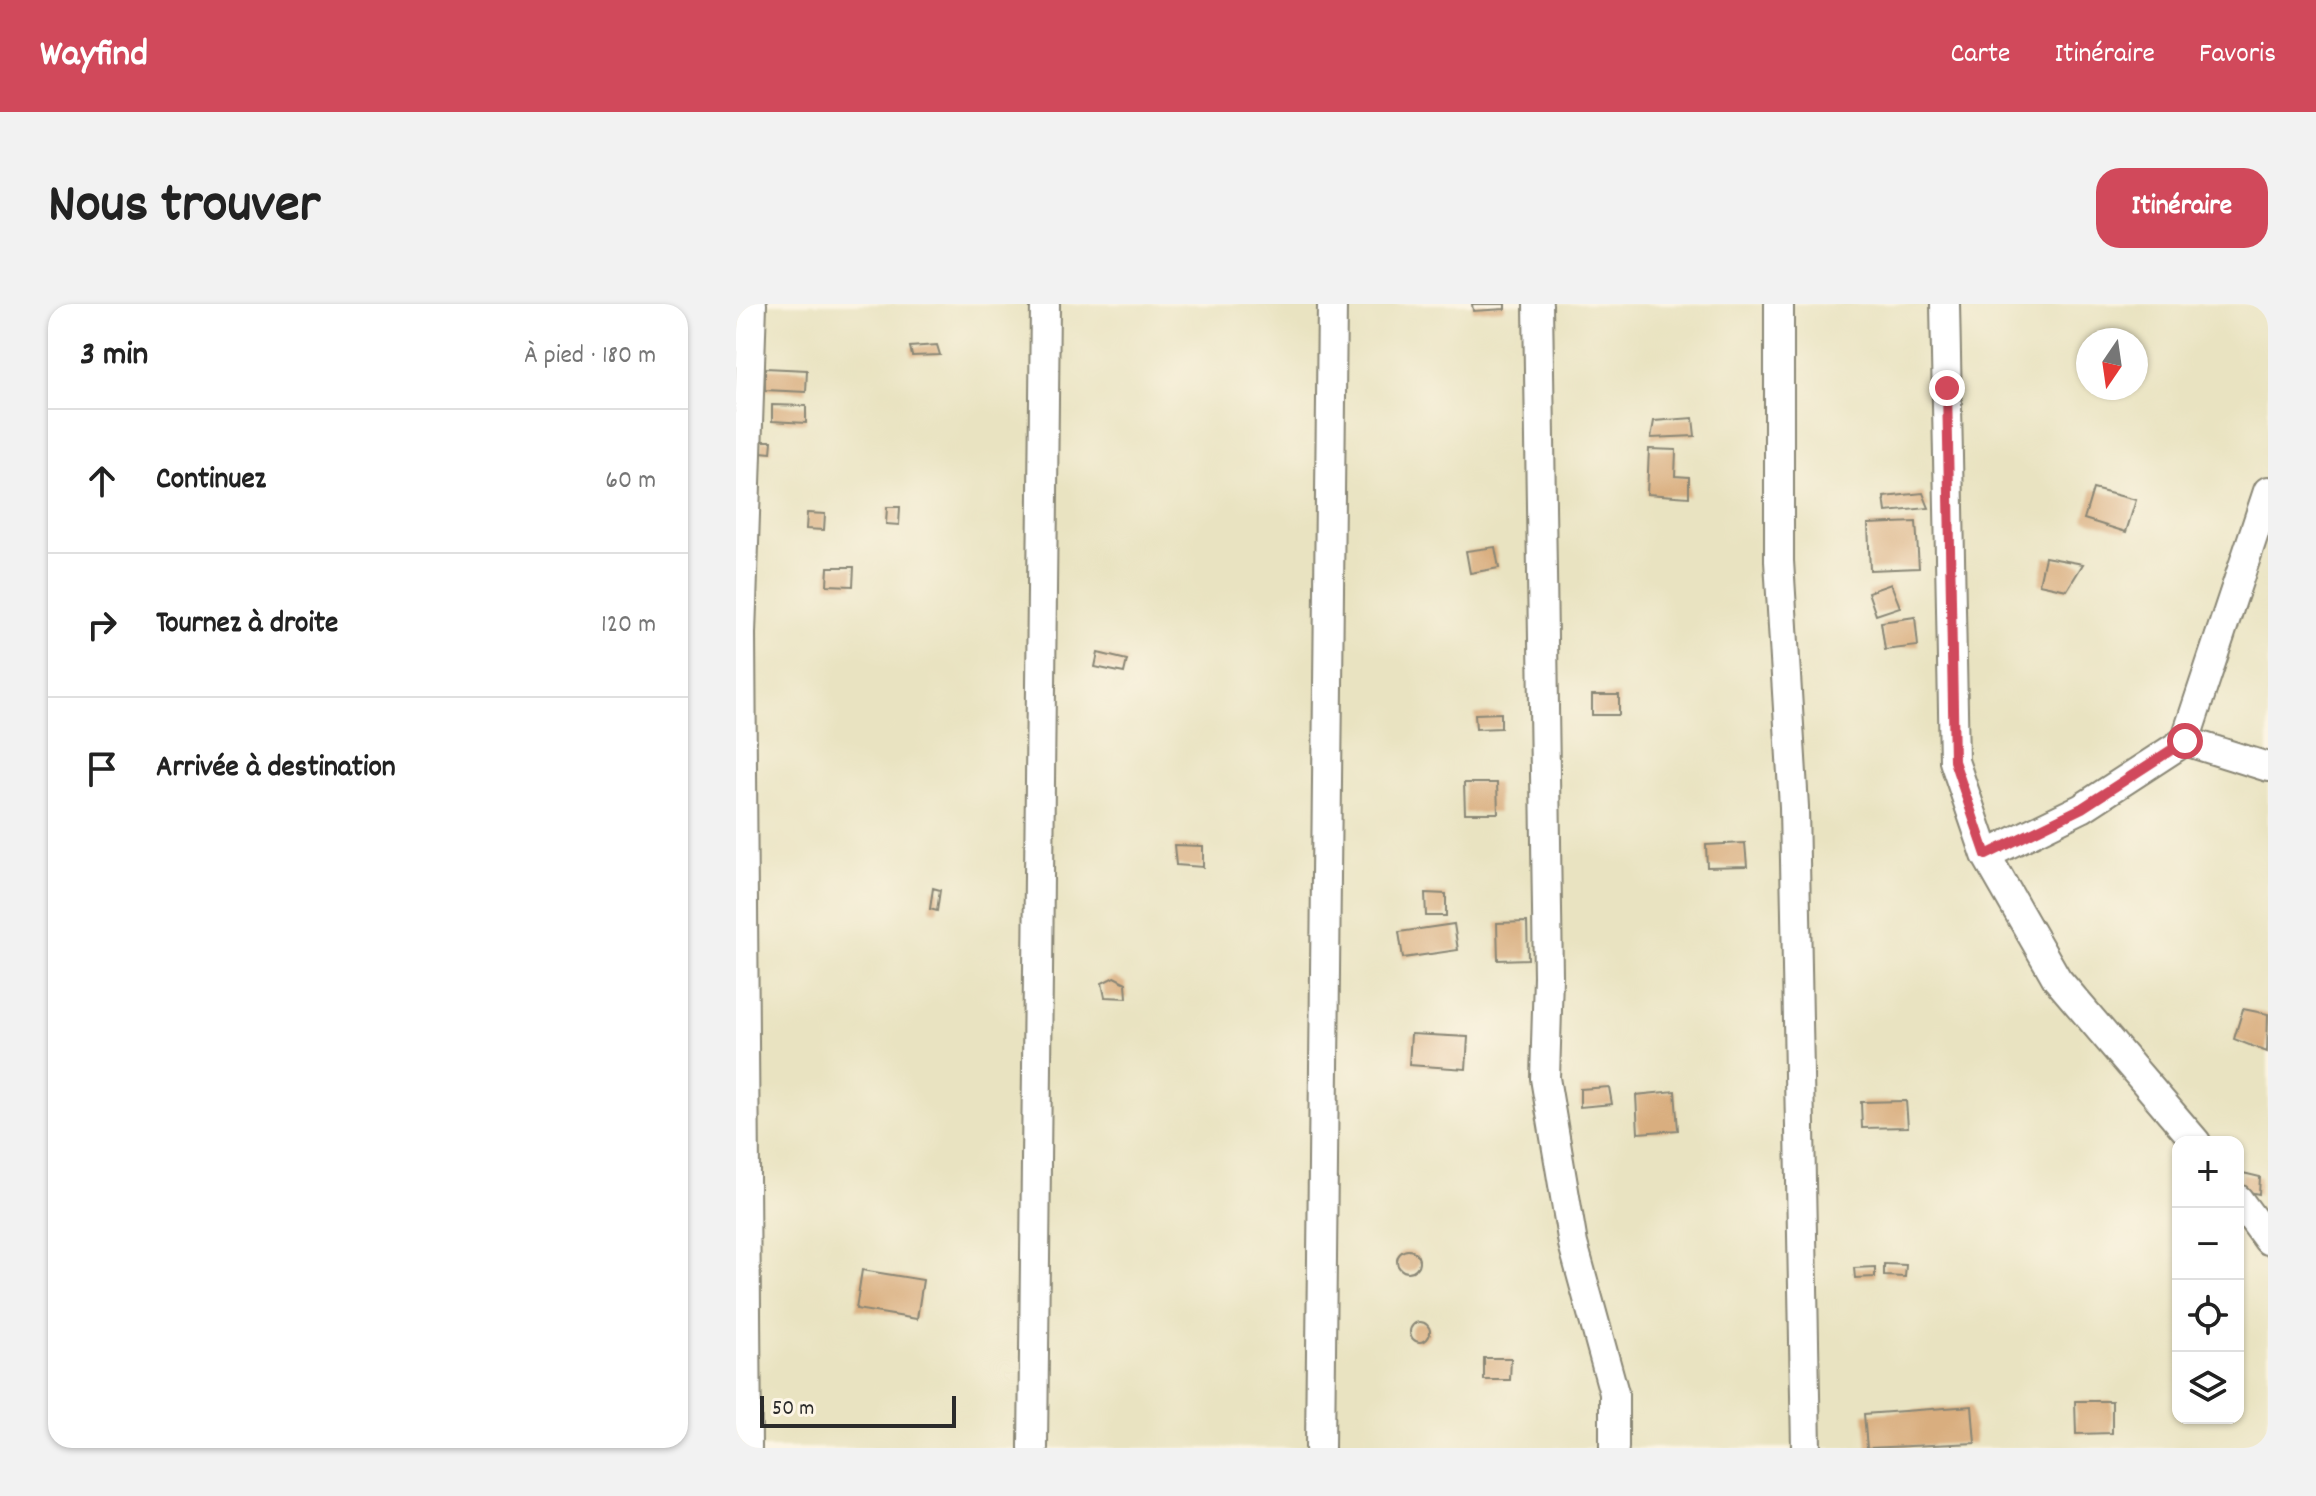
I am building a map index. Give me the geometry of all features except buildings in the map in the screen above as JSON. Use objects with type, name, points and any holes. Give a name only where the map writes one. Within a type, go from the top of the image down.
[{"type":"street","points":[[747,1448],[740,1293],[741,634],[752,304]]},
{"type":"street","points":[[1033,1448],[1045,304]]},
{"type":"street","points":[[1320,1448],[1332,304]]},
{"type":"street","points":[[1538,304],[1548,976],[1545,1078],[1573,1244],[1614,1393],[1614,1448]]},
{"type":"street","points":[[1779,304],[1779,561],[1794,807],[1806,1448]]},
{"type":"street","points":[[1945,304],[1954,761],[1986,855],[2057,979],[2191,1136]]},
{"type":"street","points":[[1986,855],[2082,808],[2185,741],[2268,491]]},
{"type":"street","points":[[2185,741],[2268,767]]},
{"type":"street","points":[[2244,1207],[2268,1240]]},
{"type":"route","points":[[1947,388],[1954,761],[1986,855],[2082,808],[2185,741]]}]
